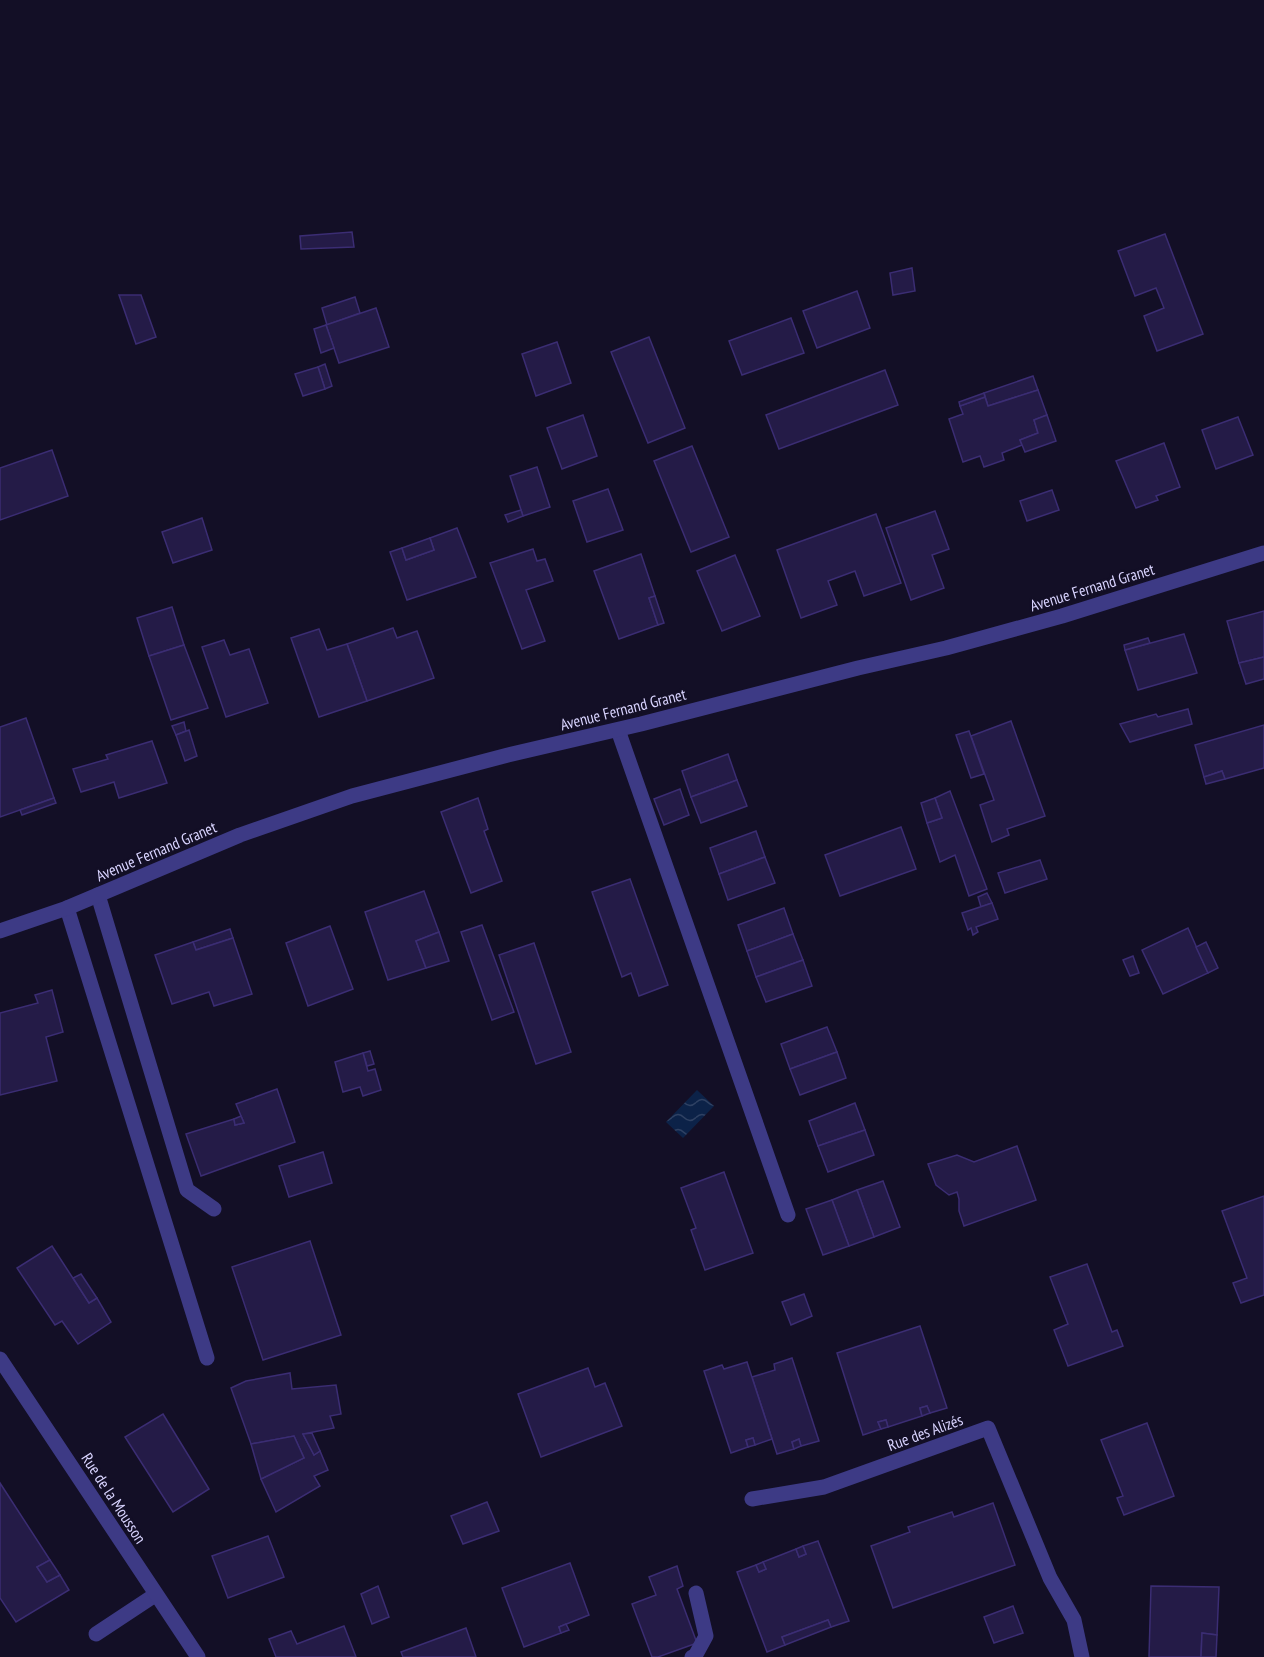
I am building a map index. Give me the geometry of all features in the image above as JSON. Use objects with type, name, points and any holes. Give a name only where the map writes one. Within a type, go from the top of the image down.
[{"type":"street","name":"Avenue Fernand Granet","points":[[0,931],[67,908],[240,835],[352,796],[508,755],[618,730],[858,668],[946,648],[1062,616],[1264,553]]},
{"type":"street","points":[[618,730],[788,1215]]},
{"type":"street","points":[[98,895],[187,1190],[214,1209]]},
{"type":"street","points":[[67,908],[207,1359]]},
{"type":"street","name":"Rue de la Mousson","points":[[0,1359],[198,1657]]},
{"type":"street","name":"Rue des Alizés","points":[[753,1499],[824,1487],[988,1428],[1050,1578],[1074,1620],[1082,1657]]},
{"type":"street","points":[[692,1657],[706,1636],[696,1593]]},
{"type":"street","points":[[96,1634],[156,1595]]},
{"type":"water","points":[[697,1090],[714,1106],[683,1138],[666,1122]]},
{"type":"building","points":[[352,232],[354,247],[301,249],[300,236]]},
{"type":"building","points":[[1165,234],[1203,334],[1157,351],[1144,316],[1164,308],[1156,288],[1135,296],[1118,251]]},
{"type":"building","points":[[912,268],[915,291],[893,295],[890,273]]},
{"type":"building","points":[[857,291],[870,328],[817,348],[803,311]]},
{"type":"building","points":[[119,295],[141,295],[156,337],[136,344]]},
{"type":"building","points":[[355,297],[360,313],[327,325],[322,308]]},
{"type":"building","points":[[376,308],[389,347],[339,363],[326,325]]},
{"type":"building","points":[[791,318],[804,353],[742,375],[729,341]]},
{"type":"building","points":[[326,325],[334,348],[321,353],[314,329]]},
{"type":"building","points":[[649,337],[685,428],[648,443],[611,352]]},
{"type":"building","points":[[557,342],[571,383],[536,396],[522,354]]},
{"type":"building","points":[[325,364],[332,386],[325,389],[318,367]]},
{"type":"building","points":[[318,367],[325,389],[303,396],[295,374]]},
{"type":"building","points":[[885,370],[898,405],[779,449],[766,415]]},
{"type":"building","points":[[1033,376],[1038,390],[988,406],[984,393]]},
{"type":"building","points":[[1038,390],[1047,415],[1034,420],[1038,433],[1020,440],[1022,445],[1002,453],[1004,460],[984,467],[980,456],[963,462],[949,419],[963,414],[960,406],[985,397],[988,406]]},
{"type":"building","points":[[984,393],[985,397],[960,406],[959,402]]},
{"type":"building","points":[[583,415],[597,456],[562,469],[547,428]]},
{"type":"building","points":[[1047,415],[1056,441],[1025,452],[1020,440],[1038,433],[1034,420]]},
{"type":"building","points":[[1238,417],[1253,455],[1216,469],[1202,430]]},
{"type":"building","points":[[1164,443],[1180,487],[1156,496],[1158,500],[1136,508],[1116,461]]},
{"type":"building","points":[[692,446],[729,537],[691,552],[654,461]]},
{"type":"building","points":[[52,450],[68,496],[0,520],[0,468]]},
{"type":"building","points":[[537,467],[550,507],[523,516],[510,476]]},
{"type":"building","points":[[608,489],[623,530],[587,542],[573,501]]},
{"type":"building","points":[[1052,490],[1059,510],[1027,521],[1020,501]]},
{"type":"building","points":[[521,510],[523,516],[508,522],[505,515]]},
{"type":"building","points":[[935,511],[949,549],[932,555],[944,588],[911,600],[886,528]]},
{"type":"building","points":[[876,514],[901,583],[864,596],[855,571],[828,581],[837,605],[801,618],[777,550]]},
{"type":"building","points":[[202,518],[212,550],[173,563],[162,532]]},
{"type":"building","points":[[457,528],[476,577],[407,600],[390,552],[402,548],[406,560],[434,550],[430,538]]},
{"type":"building","points":[[430,538],[434,550],[406,560],[402,548]]},
{"type":"building","points":[[533,549],[537,561],[545,559],[553,581],[526,590],[545,641],[522,649],[490,563]]},
{"type":"building","points":[[641,554],[655,596],[649,598],[658,625],[619,639],[594,571]]},
{"type":"building","points":[[735,555],[760,616],[722,631],[697,571]]},
{"type":"building","points":[[655,596],[664,623],[658,625],[649,598]]},
{"type":"building","points":[[172,607],[184,645],[149,656],[137,618]]},
{"type":"building","points":[[1264,611],[1264,657],[1239,663],[1227,621]]},
{"type":"building","points":[[393,628],[397,638],[417,631],[434,678],[367,701],[347,644]]},
{"type":"building","points":[[319,629],[327,650],[347,644],[367,701],[319,717],[291,638]]},
{"type":"building","points":[[1184,634],[1197,673],[1138,690],[1125,650]]},
{"type":"building","points":[[1148,638],[1150,643],[1125,650],[1124,645]]},
{"type":"building","points":[[224,640],[230,655],[249,649],[268,703],[226,717],[202,647]]},
{"type":"building","points":[[184,645],[208,708],[171,720],[149,656]]},
{"type":"building","points":[[1264,657],[1264,679],[1246,684],[1239,663]]},
{"type":"building","points":[[1188,709],[1192,724],[1130,742],[1120,724],[1156,714],[1158,717]]},
{"type":"building","points":[[26,718],[54,798],[0,817],[0,727]]},
{"type":"building","points":[[1011,721],[1045,816],[1007,829],[1009,835],[992,842],[980,805],[994,800],[971,736]]},
{"type":"building","points":[[184,722],[186,731],[176,735],[172,726]]},
{"type":"building","points":[[1264,725],[1264,768],[1225,779],[1222,771],[1204,777],[1195,745]]},
{"type":"building","points":[[189,730],[197,756],[185,761],[176,735]]},
{"type":"building","points":[[969,731],[984,774],[971,778],[956,735]]},
{"type":"building","points":[[152,741],[167,783],[119,798],[114,782],[81,792],[73,769],[108,759],[106,755]]},
{"type":"building","points":[[728,754],[737,780],[691,797],[682,771]]},
{"type":"building","points":[[1222,771],[1225,779],[1206,784],[1204,777]]},
{"type":"building","points":[[737,780],[747,806],[701,823],[691,797]]},
{"type":"building","points":[[680,789],[689,815],[664,825],[654,799]]},
{"type":"building","points":[[950,791],[987,889],[969,896],[955,855],[940,862],[927,823],[942,818],[935,798]]},
{"type":"building","points":[[54,798],[56,803],[22,815],[20,810]]},
{"type":"building","points":[[478,798],[488,829],[484,831],[502,881],[471,893],[441,812]]},
{"type":"building","points":[[935,798],[942,818],[927,823],[921,803]]},
{"type":"building","points":[[901,827],[916,869],[840,896],[825,855]]},
{"type":"building","points":[[756,831],[765,857],[719,874],[710,848]]},
{"type":"building","points":[[765,857],[775,883],[728,900],[719,874]]},
{"type":"building","points":[[1040,860],[1047,879],[1005,893],[998,873]]},
{"type":"building","points":[[630,879],[668,985],[639,996],[631,973],[622,977],[592,892]]},
{"type":"building","points":[[424,891],[439,932],[416,941],[426,968],[388,980],[365,912]]},
{"type":"building","points":[[987,893],[992,903],[981,907],[978,897]]},
{"type":"building","points":[[992,903],[998,919],[976,927],[978,932],[973,935],[971,928],[968,930],[962,913]]},
{"type":"building","points":[[784,908],[793,934],[747,951],[738,925]]},
{"type":"building","points":[[482,925],[514,1012],[492,1020],[461,932]]},
{"type":"building","points":[[330,926],[353,989],[308,1006],[286,943]]},
{"type":"building","points":[[1188,928],[1208,973],[1163,994],[1142,950]]},
{"type":"building","points":[[230,929],[233,938],[196,950],[193,942]]},
{"type":"building","points":[[439,932],[449,961],[426,968],[416,941]]},
{"type":"building","points":[[793,934],[803,960],[756,977],[747,951]]},
{"type":"building","points":[[233,938],[252,994],[214,1006],[209,992],[172,1004],[155,955],[193,942],[196,950]]},
{"type":"building","points":[[1206,942],[1218,968],[1208,973],[1196,947]]},
{"type":"building","points":[[534,943],[571,1052],[536,1064],[499,955]]},
{"type":"building","points":[[1133,956],[1139,973],[1130,976],[1123,960]]},
{"type":"building","points":[[803,960],[812,986],[766,1002],[756,977]]},
{"type":"building","points":[[52,990],[63,1032],[46,1037],[57,1081],[0,1095],[0,1013],[38,1003],[35,995]]},
{"type":"building","points":[[827,1027],[837,1052],[790,1069],[781,1044]]},
{"type":"building","points":[[370,1051],[374,1064],[367,1066],[363,1053]]},
{"type":"building","points":[[837,1052],[846,1078],[800,1095],[790,1069]]},
{"type":"building","points":[[363,1053],[368,1071],[375,1069],[381,1090],[363,1096],[360,1087],[343,1092],[335,1062]]},
{"type":"building","points":[[277,1089],[295,1142],[201,1176],[186,1134],[234,1119],[235,1125],[244,1123],[236,1104]]},
{"type":"building","points":[[855,1103],[865,1130],[818,1146],[809,1121]]},
{"type":"building","points":[[241,1116],[244,1123],[235,1125],[234,1119]]},
{"type":"building","points":[[865,1130],[874,1155],[828,1172],[818,1146]]},
{"type":"building","points":[[1017,1146],[1036,1200],[964,1226],[959,1211],[957,1192],[949,1195],[936,1185],[928,1164],[957,1155],[974,1162]]},
{"type":"building","points":[[323,1152],[332,1183],[289,1197],[279,1166]]},
{"type":"building","points":[[724,1172],[753,1253],[705,1270],[691,1230],[696,1228],[681,1188]]},
{"type":"building","points":[[883,1181],[900,1227],[874,1237],[857,1190]]},
{"type":"building","points":[[857,1190],[874,1237],[849,1246],[832,1200]]},
{"type":"building","points":[[1264,1196],[1264,1295],[1241,1303],[1233,1283],[1247,1278],[1222,1211]]},
{"type":"building","points":[[832,1200],[849,1246],[823,1255],[806,1209]]},
{"type":"building","points":[[310,1241],[341,1335],[263,1360],[232,1267]]},
{"type":"building","points":[[52,1246],[89,1303],[97,1298],[111,1322],[78,1344],[62,1321],[55,1325],[17,1268]]},
{"type":"building","points":[[1087,1264],[1112,1332],[1117,1330],[1123,1346],[1068,1366],[1054,1330],[1068,1324],[1050,1277]]},
{"type":"building","points":[[81,1274],[97,1298],[89,1303],[73,1278]]},
{"type":"building","points":[[804,1294],[812,1316],[791,1325],[782,1302]]},
{"type":"building","points":[[920,1326],[947,1408],[930,1413],[927,1406],[920,1408],[922,1416],[888,1427],[886,1420],[878,1422],[881,1429],[863,1435],[837,1353]]},
{"type":"building","points":[[792,1358],[819,1441],[801,1446],[799,1439],[792,1442],[794,1449],[777,1454],[752,1377],[775,1370],[774,1364]]},
{"type":"building","points":[[747,1362],[772,1439],[755,1445],[753,1438],[746,1440],[748,1447],[731,1453],[704,1371],[722,1365],[724,1369]]},
{"type":"building","points":[[588,1368],[595,1387],[605,1383],[622,1426],[541,1457],[518,1394]]},
{"type":"building","points":[[290,1373],[292,1389],[336,1385],[341,1414],[330,1416],[334,1428],[303,1434],[314,1455],[320,1451],[328,1470],[314,1476],[320,1486],[276,1512],[261,1479],[304,1458],[294,1436],[251,1444],[231,1388],[246,1381]]},
{"type":"building","points":[[927,1406],[930,1413],[922,1416],[920,1408]]},
{"type":"building","points":[[163,1414],[209,1489],[173,1512],[125,1437]]},
{"type":"building","points":[[886,1420],[888,1427],[881,1429],[878,1422]]},
{"type":"building","points":[[1147,1423],[1174,1496],[1124,1515],[1117,1498],[1123,1496],[1101,1440]]},
{"type":"building","points":[[312,1433],[320,1451],[314,1455],[303,1434]]},
{"type":"building","points":[[294,1436],[304,1458],[261,1479],[251,1444]]},
{"type":"building","points":[[753,1438],[755,1445],[748,1447],[746,1440]]},
{"type":"building","points":[[799,1439],[801,1446],[794,1449],[792,1442]]},
{"type":"building","points":[[0,1483],[50,1560],[37,1567],[47,1582],[60,1575],[69,1590],[16,1622],[0,1598]]},
{"type":"building","points":[[487,1502],[499,1531],[463,1544],[451,1516]]},
{"type":"building","points":[[993,1503],[1015,1565],[893,1608],[871,1546],[910,1532],[908,1527],[952,1512],[954,1517]]},
{"type":"building","points":[[268,1536],[284,1577],[228,1598],[212,1556]]},
{"type":"building","points":[[818,1541],[849,1621],[831,1627],[828,1620],[782,1637],[785,1645],[767,1652],[737,1572],[756,1565],[759,1572],[766,1569],[763,1562],[796,1549],[799,1557],[806,1554],[803,1546]]},
{"type":"building","points":[[803,1546],[806,1554],[799,1557],[796,1549]]},
{"type":"building","points":[[50,1560],[60,1575],[47,1582],[37,1567]]},
{"type":"building","points":[[763,1562],[766,1569],[759,1572],[756,1565]]},
{"type":"building","points":[[570,1563],[589,1615],[559,1627],[561,1633],[524,1647],[502,1588]]},
{"type":"building","points":[[677,1566],[683,1586],[677,1589],[697,1643],[652,1657],[632,1604],[656,1595],[649,1577]]},
{"type":"building","points":[[378,1586],[389,1617],[372,1624],[361,1594]]},
{"type":"building","points":[[1151,1586],[1219,1587],[1217,1635],[1202,1633],[1201,1657],[1149,1657]]},
{"type":"building","points":[[1013,1606],[1023,1633],[994,1643],[984,1617]]},
{"type":"building","points":[[828,1620],[831,1627],[785,1645],[782,1637]]},
{"type":"building","points":[[566,1624],[569,1630],[561,1633],[559,1627]]},
{"type":"building","points":[[344,1626],[356,1657],[276,1657],[269,1639],[291,1631],[297,1644]]},
{"type":"building","points":[[466,1628],[476,1657],[403,1657],[401,1652]]},
{"type":"building","points":[[1202,1633],[1217,1635],[1216,1657],[1201,1657]]}]
